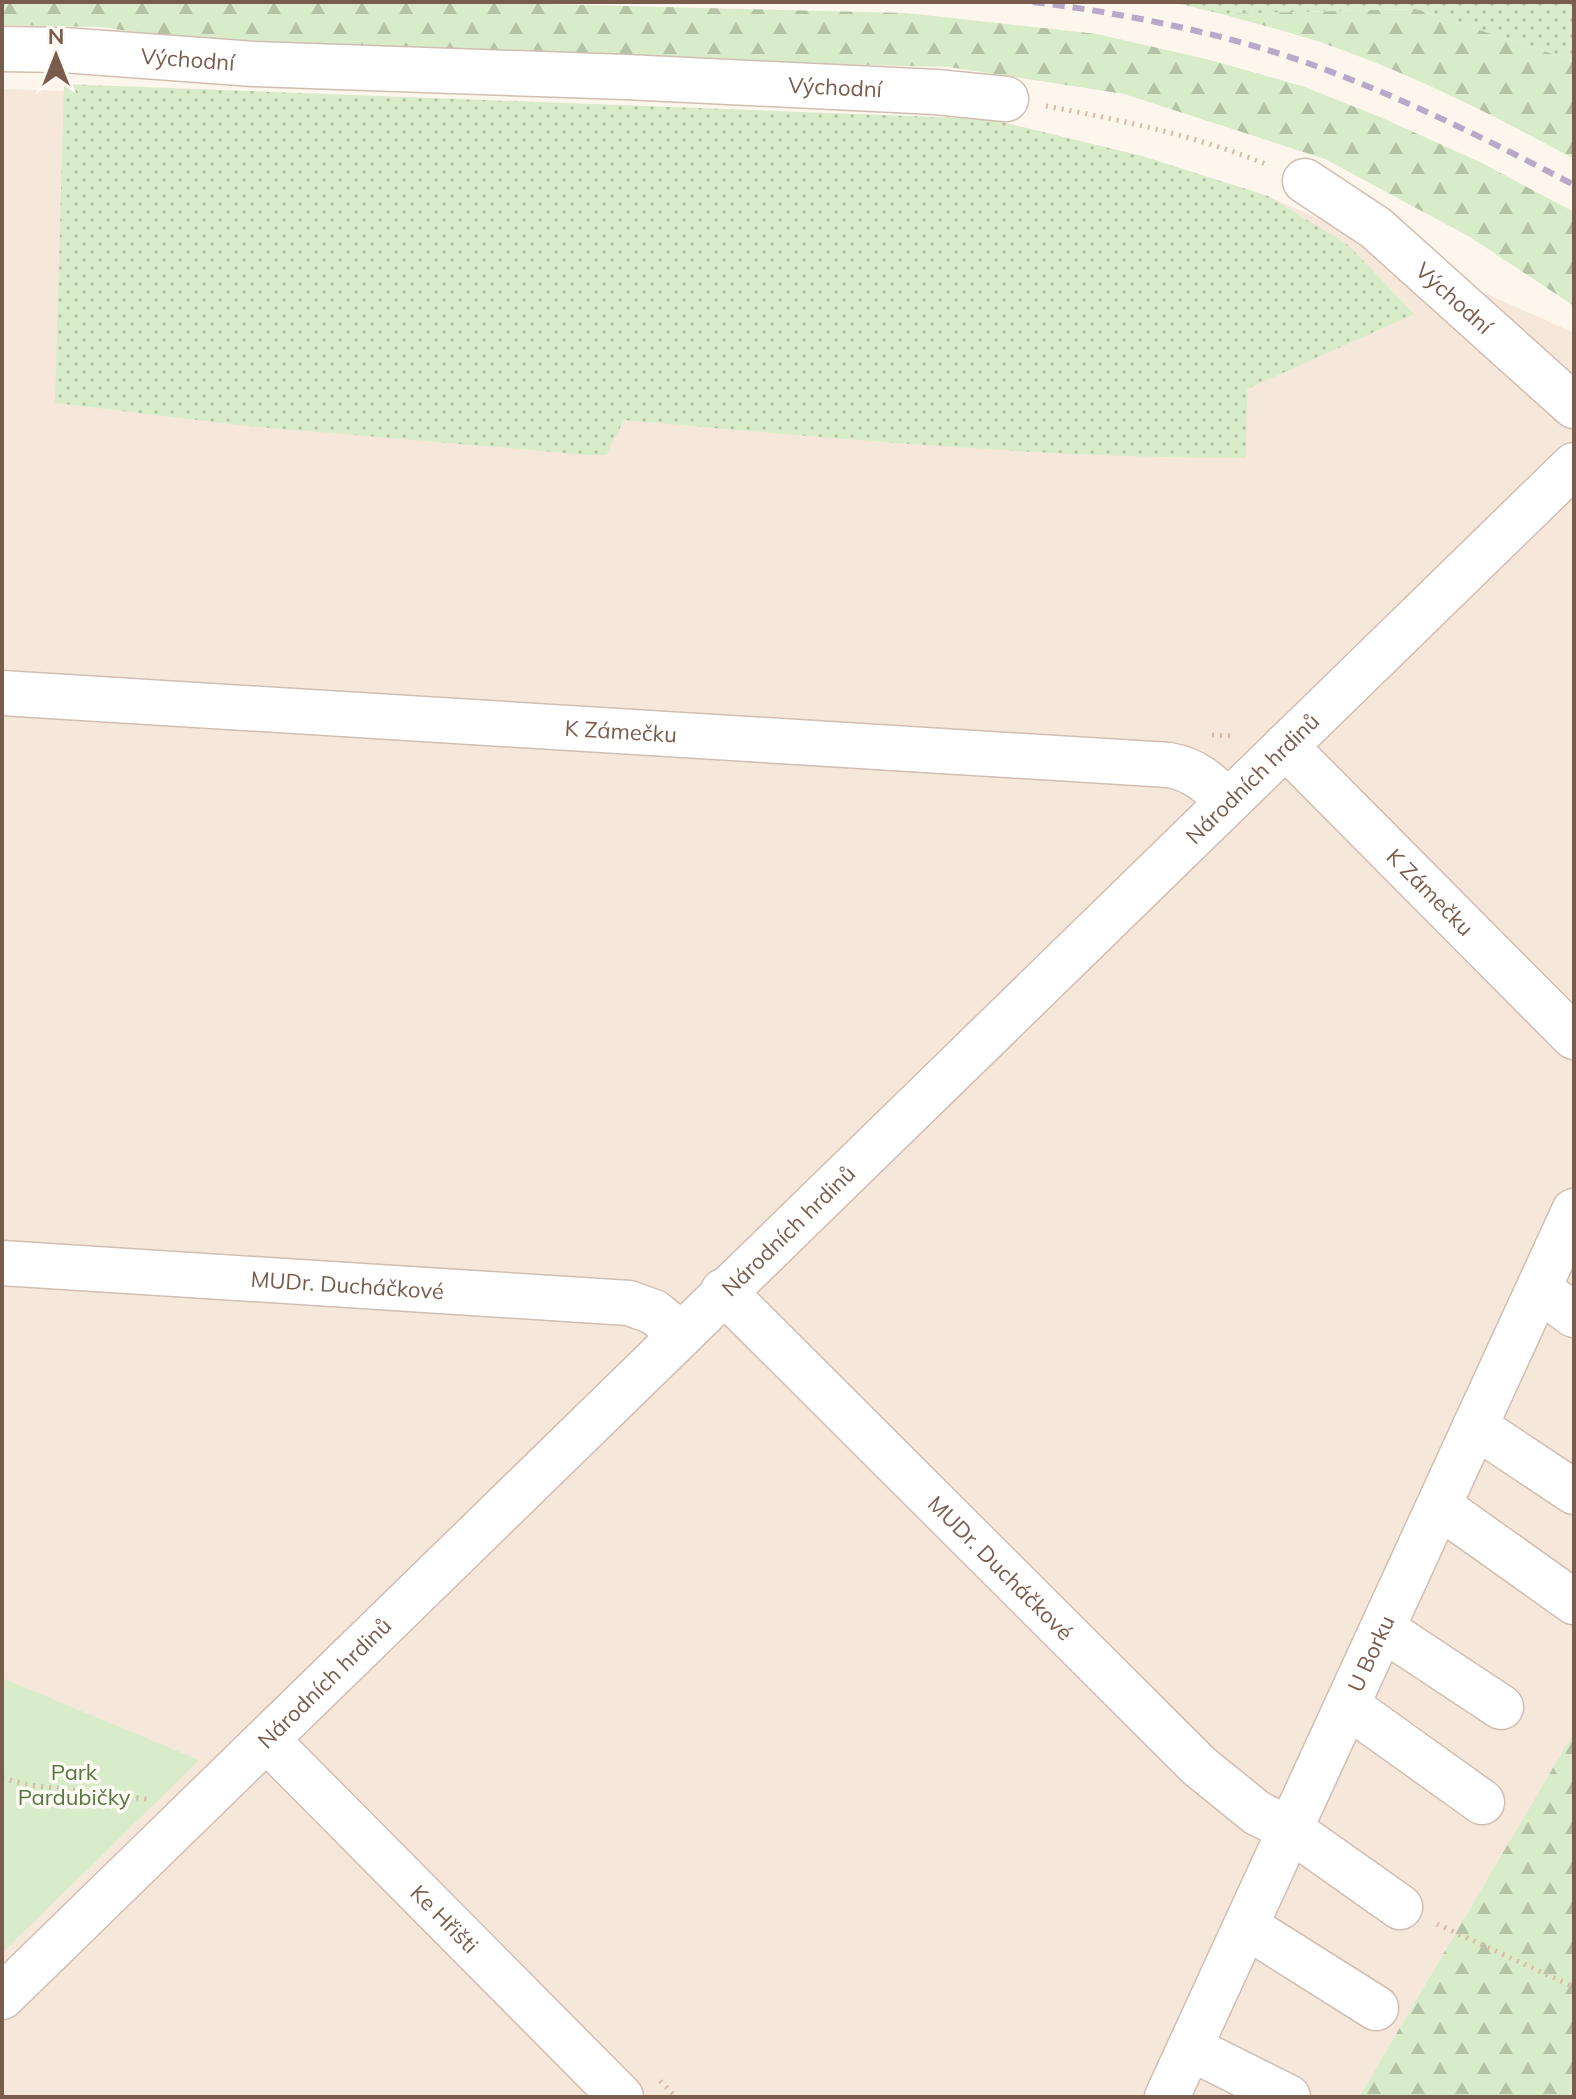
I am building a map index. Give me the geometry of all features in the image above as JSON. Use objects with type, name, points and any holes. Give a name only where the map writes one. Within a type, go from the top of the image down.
[{"type":"street","name":"Východní","points":[[2,49],[63,50],[254,64],[905,90],[1006,99]]},
{"type":"street","name":"Východní","points":[[1305,181],[1376,228],[1574,406]]},
{"type":"street","name":"Národních hrdinů","points":[[2,1997],[1574,465]]},
{"type":"street","name":"K Zámečku","points":[[2,693],[1169,765],[1203,777],[1228,802]]},
{"type":"street","name":"K Zámečku","points":[[1285,746],[1574,1037]]},
{"type":"street","name":"U Borku","points":[[1167,2097],[1572,1222]]},
{"type":"street","name":"MUDr. Ducháčkové","points":[[2,1263],[629,1303],[654,1312],[681,1334]]},
{"type":"street","points":[[1539,1289],[1574,1315]]},
{"type":"street","name":"MUDr. Ducháčkové","points":[[723,1291],[1199,1766],[1257,1813],[1291,1830],[1400,1907]]},
{"type":"street","points":[[1475,1426],[1574,1492]]},
{"type":"street","points":[[1439,1506],[1574,1602]]},
{"type":"street","points":[[1383,1629],[1501,1707]]},
{"type":"street","points":[[1348,1706],[1482,1802]]},
{"type":"street","name":"Ke Hřišti","points":[[267,1740],[621,2097]]},
{"type":"street","points":[[1246,1926],[1376,2008]]},
{"type":"street","points":[[1190,2048],[1288,2097]]},
{"type":"path","points":[[1006,99],[1102,117],[1178,136],[1239,153],[1305,181]]},
{"type":"path","points":[[2,1778],[29,1785],[150,1799]]},
{"type":"path","points":[[1400,1907],[1574,1987]]},
{"type":"shaded area","points":[[2,89],[989,119],[1142,156],[1268,196],[1574,333],[1574,1732],[1359,2097],[2,2097]]},
{"type":"green space","points":[[2,2],[468,2],[906,13],[1097,34],[1210,60],[1302,86],[1480,162],[1574,212],[1574,306],[1470,237],[1325,159],[1124,94],[949,67],[242,49],[102,27],[2,25]]},
{"type":"green space","points":[[1170,2],[1574,2],[1574,61],[1416,9],[1222,14]]},
{"type":"green space","points":[[1416,9],[1574,61],[1574,159],[1480,110],[1383,66],[1317,41],[1222,14]]},
{"type":"green space","points":[[64,84],[989,119],[1142,156],[1268,196],[1348,245],[1414,314],[1247,389],[1246,458],[1012,451],[624,420],[606,455],[589,455],[248,426],[55,403]]},
{"type":"green space","name":"Park Pardubičky","points":[[2,1678],[199,1760],[2,1953]]},
{"type":"green space","points":[[1574,1732],[1574,2097],[1359,2097]]},
{"type":"railway","points":[[1033,2],[1175,26],[1313,65],[1445,120],[1574,185]]}]
